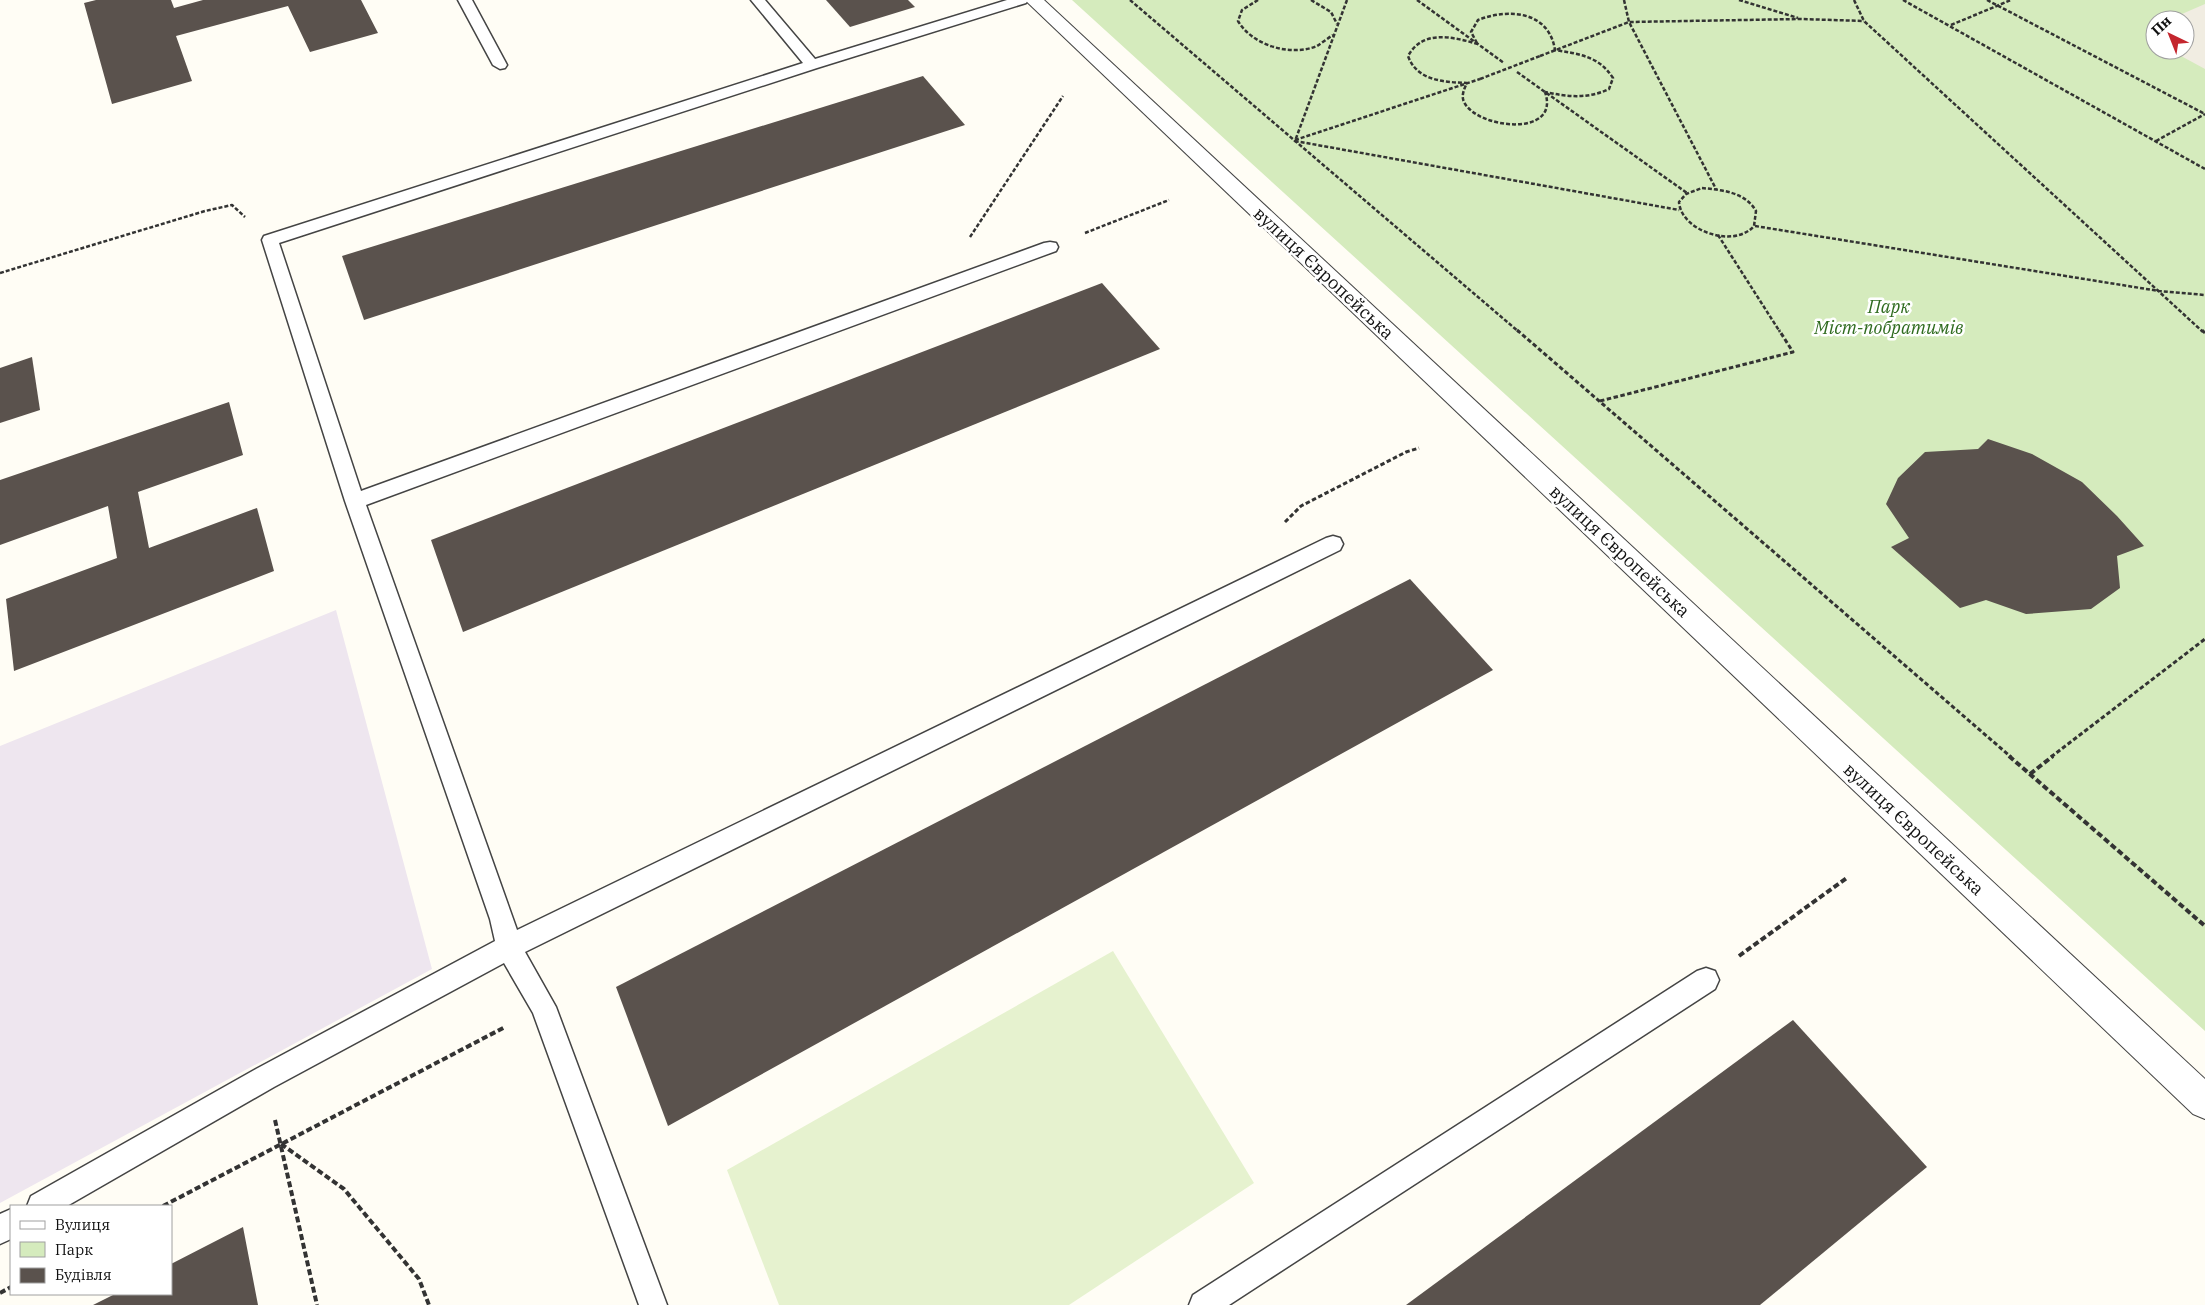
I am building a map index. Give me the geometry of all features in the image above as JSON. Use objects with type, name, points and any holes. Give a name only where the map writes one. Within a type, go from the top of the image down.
[{"type":"street","name":"вулиця Європейська","points":[[1034,0],[2205,1102]]},
{"type":"lane","points":[[465,0],[500,64]]},
{"type":"lane","points":[[758,0],[812,65]]},
{"type":"lane","points":[[652,1305],[543,1007],[509,946],[502,919],[355,501],[270,240],[1020,0]]},
{"type":"lane","points":[[355,501],[1050,247]]},
{"type":"lane","points":[[43,1205],[265,1078],[509,946],[1333,544]]},
{"type":"lane","points":[[1203,1305],[1706,980]]},
{"type":"path","points":[[1130,0],[1600,401],[2205,926]]},
{"type":"path","points":[[1258,0],[1243,8],[1238,17],[1240,27],[1247,36],[1259,43],[1276,48],[1293,49],[1311,47],[1325,42],[1333,36],[1337,27],[1336,18],[1329,10],[1311,0]]},
{"type":"path","points":[[1295,141],[1347,0]]},
{"type":"path","points":[[1417,0],[1504,63]]},
{"type":"path","points":[[1624,0],[1629,22],[1716,189]]},
{"type":"path","points":[[1739,0],[1801,19]]},
{"type":"path","points":[[1854,0],[1864,21],[2205,333]]},
{"type":"path","points":[[1903,0],[2205,169]]},
{"type":"path","points":[[1987,0],[2205,114]]},
{"type":"path","points":[[1950,25],[2011,0]]},
{"type":"path","points":[[1478,44],[1471,32],[1478,20],[1487,16],[1508,14],[1525,16],[1548,28],[1555,50]]},
{"type":"path","points":[[1295,141],[1467,84],[1629,22],[1801,19],[1864,21]]},
{"type":"path","points":[[1467,84],[1437,80],[1424,75],[1414,68],[1408,56],[1415,44],[1433,38],[1447,37],[1478,44]]},
{"type":"path","points":[[1545,92],[1576,98],[1590,97],[1609,89],[1613,78],[1607,67],[1596,59],[1583,54],[1555,50]]},
{"type":"path","points":[[1516,72],[1687,193]]},
{"type":"path","points":[[1467,84],[1462,96],[1463,102],[1469,110],[1493,122],[1510,124],[1530,122],[1544,115],[1548,104],[1545,92]]},
{"type":"path","points":[[935,289],[1063,96]]},
{"type":"path","points":[[2155,141],[2205,114]]},
{"type":"path","points":[[1295,141],[1679,210]]},
{"type":"path","points":[[1702,188],[1716,189],[1741,197],[1752,206],[1757,214],[1755,226],[1749,232],[1732,236],[1718,235],[1693,226],[1684,218],[1679,210],[1679,202],[1682,196],[1687,193],[1702,188]]},
{"type":"path","points":[[1050,247],[1169,200]]},
{"type":"path","points":[[0,273],[205,211],[232,205],[270,240]]},
{"type":"path","points":[[1755,226],[2159,290],[2205,295]]},
{"type":"path","points":[[1600,401],[1792,352],[1718,235]]},
{"type":"path","points":[[2030,774],[2205,639]]},
{"type":"path","points":[[1706,980],[1848,877]]},
{"type":"path","points":[[166,1205],[543,1007]]},
{"type":"path","points":[[265,1078],[318,1305]]},
{"type":"path","points":[[280,1144],[344,1189],[419,1278],[429,1305]]},
{"type":"shaded area","points":[[2205,4],[2205,69],[2188,60],[2195,60],[2195,10],[2191,10]]},
{"type":"shaded area","points":[[336,610],[432,969],[0,1203],[0,746]]},
{"type":"green space","name":"Парк Міст-побратимів","points":[[1072,0],[2205,0],[2205,1031]]},
{"type":"green space","points":[[1113,951],[1254,1183],[1069,1305],[779,1305],[727,1170]]},
{"type":"building","points":[[96,0],[171,0],[174,8],[203,0],[361,0],[378,33],[310,52],[288,6],[176,36],[192,81],[112,104],[84,3]]},
{"type":"building","points":[[826,0],[908,0],[915,7],[850,27]]},
{"type":"building","points":[[923,76],[965,125],[364,320],[342,256]]},
{"type":"building","points":[[1102,283],[1160,349],[463,632],[431,540]]},
{"type":"building","points":[[32,357],[40,410],[0,423],[0,368]]},
{"type":"building","points":[[229,402],[243,455],[138,492],[149,548],[257,508],[274,571],[14,671],[6,599],[117,558],[108,506],[0,545],[0,480]]},
{"type":"building","points":[[1988,439],[2032,454],[2082,482],[2144,546],[2117,556],[2120,588],[2091,609],[2026,614],[1986,600],[1960,608],[1891,547],[1909,538],[1886,504],[1898,478],[1925,452],[1978,449]]},
{"type":"building","points":[[1410,579],[1493,670],[668,1126],[616,987]]},
{"type":"building","points":[[1793,1020],[1927,1167],[1760,1305],[1406,1305]]},
{"type":"building","points":[[243,1227],[258,1305],[93,1305],[113,1295],[172,1295],[172,1263]]}]
